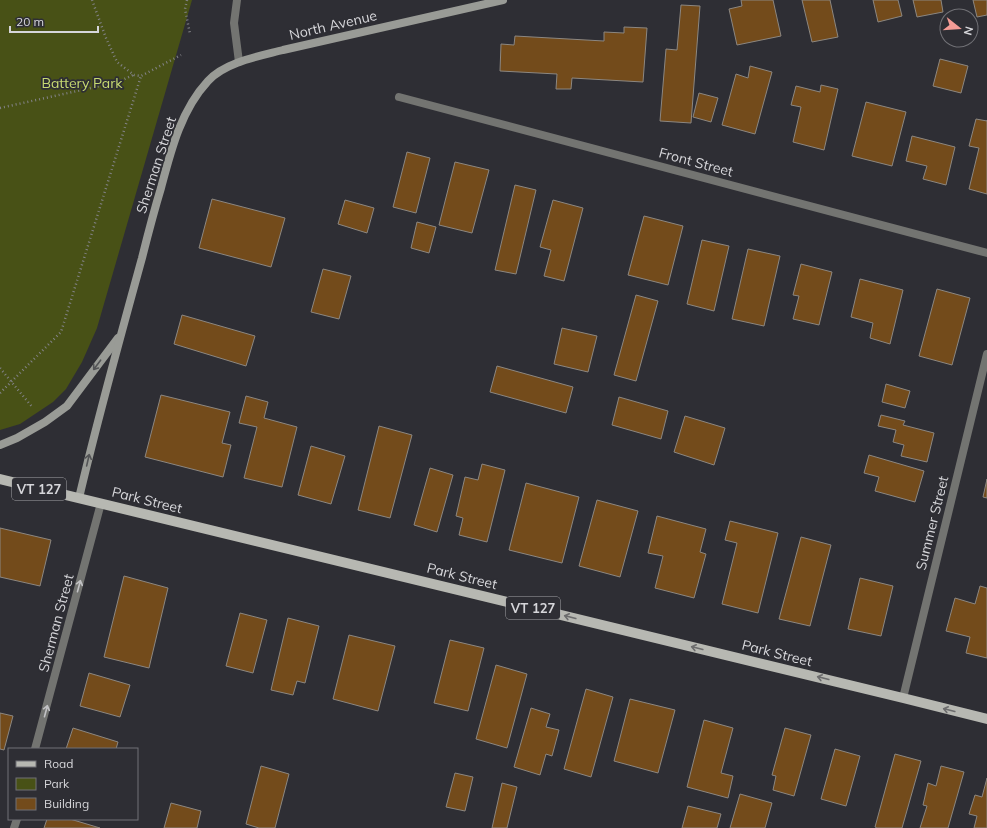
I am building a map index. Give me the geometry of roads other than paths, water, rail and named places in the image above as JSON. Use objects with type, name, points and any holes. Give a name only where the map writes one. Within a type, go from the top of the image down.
[{"type":"main road","name":"North Avenue","points":[[239,62],[283,50],[503,0]]},
{"type":"main road","name":"Sherman Street","points":[[79,498],[121,334],[169,158],[182,120],[192,102],[209,80],[239,62]]},
{"type":"main road","name":"Sherman Street","points":[[0,444],[17,438],[45,422],[66,406],[121,334]]},
{"type":"main road","name":"Park Street","points":[[0,479],[987,719]]},
{"type":"street","points":[[237,0],[234,23],[239,62]]},
{"type":"street","name":"Front Street","points":[[399,97],[987,253]]},
{"type":"street","name":"Summer Street","points":[[902,698],[987,354]]},
{"type":"street","name":"Sherman Street","points":[[35,748],[101,503]]},
{"type":"park label","name":"Battery Park","points":[[82,83]]}]
